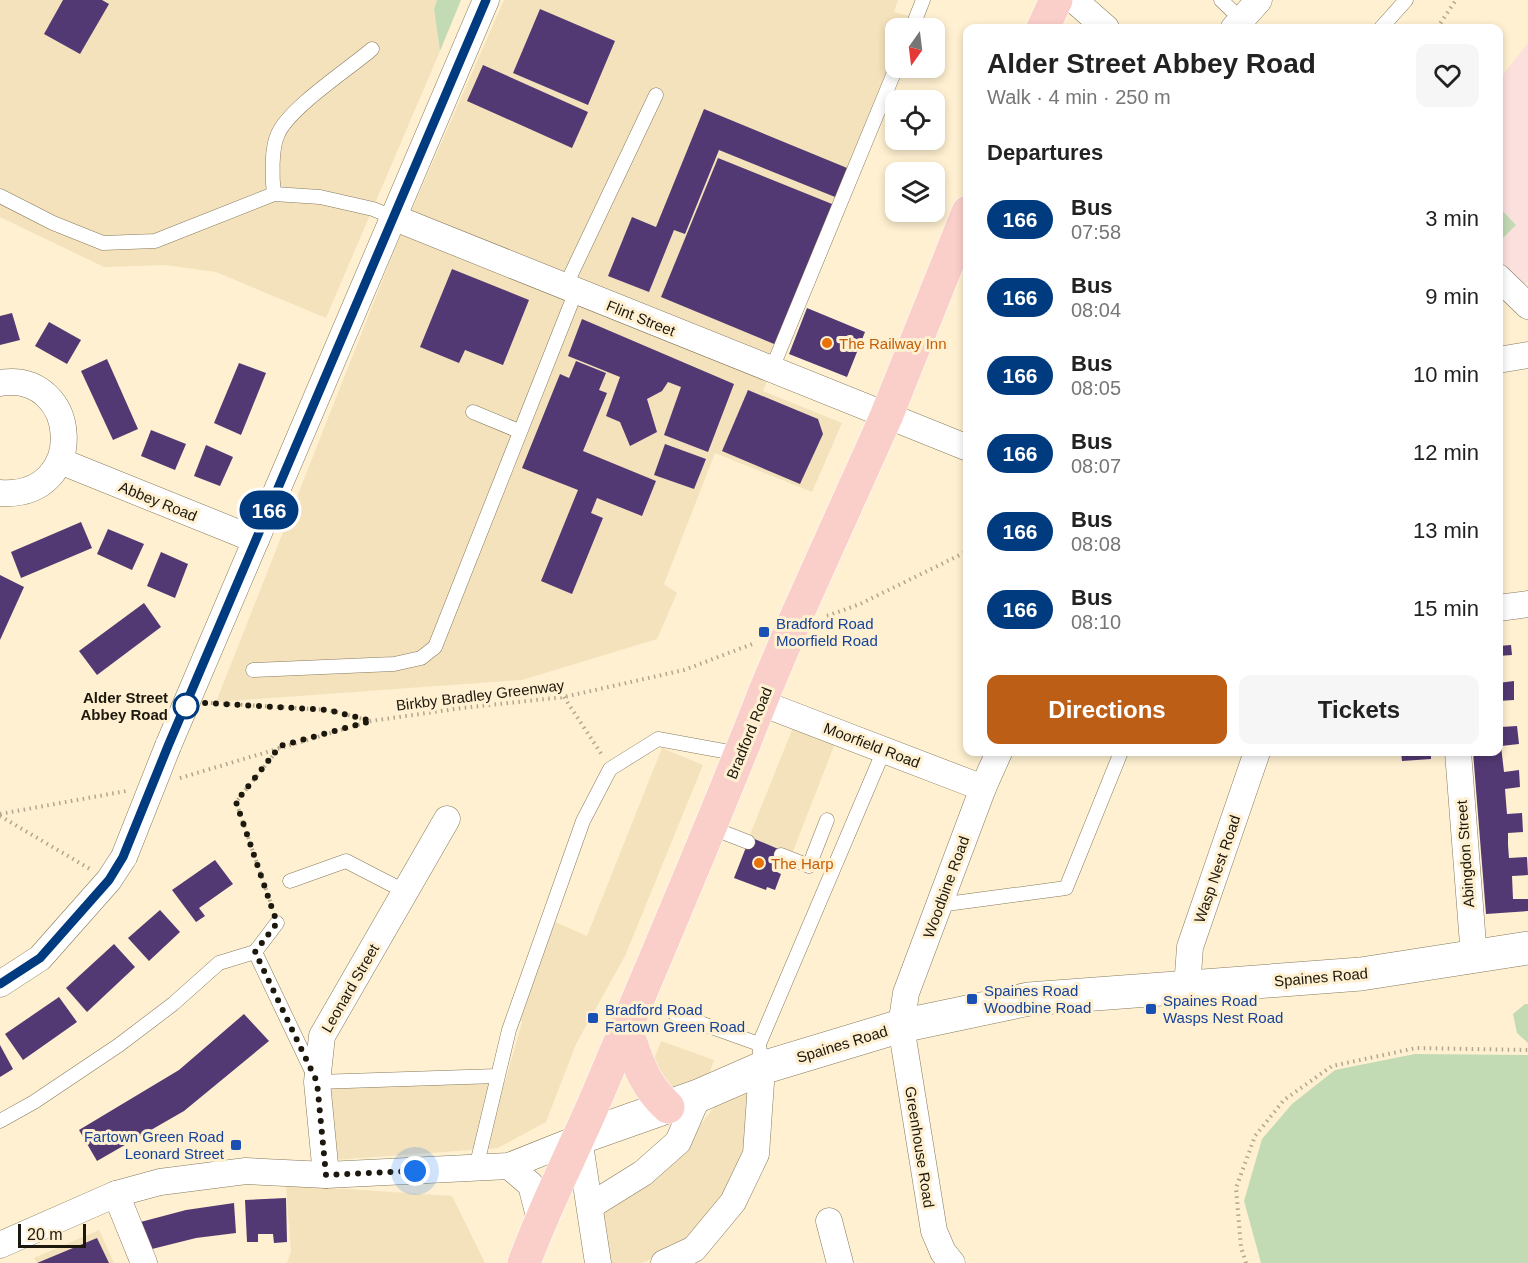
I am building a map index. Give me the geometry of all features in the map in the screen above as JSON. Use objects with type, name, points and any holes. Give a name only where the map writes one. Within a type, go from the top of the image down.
[{"type":"main road","points":[[1045,24],[1056,0]]},
{"type":"main road","name":"Bradford Road","points":[[579,1138],[712,828],[797,615],[886,417],[963,224]]},
{"type":"main road","points":[[626,1028],[643,1078],[652,1092],[668,1107]]},
{"type":"main road","points":[[524,1263],[540,1220],[579,1138]]},
{"type":"main road","points":[[546,1263],[579,1138]]},
{"type":"street","points":[[0,984],[40,958],[109,880],[123,857],[168,746],[486,0]]},
{"type":"street","points":[[1074,0],[1101,24]]},
{"type":"street","points":[[1243,24],[1259,0]]},
{"type":"street","name":"Flint Street","points":[[395,218],[963,446]]},
{"type":"street","points":[[1503,282],[1528,306]]},
{"type":"street","points":[[1503,359],[1528,355]]},
{"type":"street","points":[[0,383],[11,381],[30,385],[54,404],[63,421],[65,442],[60,461],[49,477],[35,488],[17,494],[0,493]]},
{"type":"street","name":"Abbey Road","points":[[60,461],[256,540]]},
{"type":"street","points":[[1503,607],[1528,604]]},
{"type":"street","name":"Moorfield Road","points":[[763,697],[884,750],[983,788]]},
{"type":"street","name":"Woodbine Road","points":[[901,1026],[906,993],[997,756]]},
{"type":"street","name":"Wasp Nest Road","points":[[1187,988],[1190,947],[1256,756]]},
{"type":"street","name":"Abingdon Street","points":[[1458,756],[1474,957]]},
{"type":"street","name":"Leonard Street","points":[[326,1175],[317,1082],[322,1036],[447,819]]},
{"type":"street","name":"Spaines Road","points":[[579,1138],[698,1096],[760,1056],[1029,999],[1361,974],[1528,948]]},
{"type":"street","name":"Greenhouse Road","points":[[901,1026],[934,1231],[943,1252],[952,1263]]},
{"type":"street","points":[[664,1263],[697,1256],[733,1202],[756,1154],[760,1056]]},
{"type":"street","points":[[590,1206],[643,1173],[678,1142],[698,1096]]},
{"type":"street","points":[[0,1245],[116,1194],[159,1182],[246,1171],[326,1175],[509,1166],[579,1138],[598,1263]]},
{"type":"street","points":[[509,1166],[531,1185],[540,1220]]},
{"type":"street","points":[[116,1194],[144,1263]]},
{"type":"street","points":[[829,1221],[840,1263]]},
{"type":"lane","points":[[916,18],[923,0]]},
{"type":"lane","points":[[1221,0],[1240,24]]},
{"type":"lane","points":[[1385,24],[1406,0]]},
{"type":"lane","points":[[274,194],[272,176],[278,134],[304,102],[372,49]]},
{"type":"lane","points":[[771,370],[892,78]]},
{"type":"lane","points":[[253,670],[394,664],[421,658],[435,647],[519,431],[571,289],[656,95]]},
{"type":"lane","points":[[0,196],[53,223],[103,243],[155,241],[274,194],[320,197],[373,208],[395,218]]},
{"type":"lane","points":[[473,412],[519,431]]},
{"type":"lane","points":[[476,1168],[509,1030],[584,821],[610,769],[658,739],[741,754]]},
{"type":"lane","points":[[675,1014],[760,1056],[884,750]]},
{"type":"lane","points":[[939,905],[1066,888],[1119,756]]},
{"type":"lane","points":[[781,855],[809,866],[827,820]]},
{"type":"lane","points":[[712,828],[748,842]]},
{"type":"lane","points":[[290,881],[346,861],[406,892]]},
{"type":"lane","points":[[0,1121],[34,1102],[119,1045],[173,1004],[219,963],[234,956],[255,952],[277,923]]},
{"type":"lane","points":[[255,952],[317,1082],[497,1076]]},
{"type":"path","points":[[1440,24],[1456,0]]},
{"type":"path","points":[[860,604],[963,553]]},
{"type":"path","name":"Birkby Bradley Greenway","points":[[171,780],[371,721],[564,697],[684,670]]},
{"type":"path","points":[[564,697],[610,769]]},
{"type":"path","points":[[188,702],[329,710],[371,721]]},
{"type":"path","points":[[277,923],[236,802],[280,746]]},
{"type":"path","points":[[0,815],[137,788]]},
{"type":"path","points":[[0,815],[109,880]]},
{"type":"path","points":[[1246,1263],[1241,1247],[1236,1188],[1255,1136],[1284,1100],[1332,1066],[1416,1048],[1528,1050]]},
{"type":"shaded area","points":[[0,0],[437,0],[434,9],[440,51],[326,318],[216,272],[165,265],[104,267],[0,217]]},
{"type":"shaded area","points":[[504,0],[898,0],[894,12],[916,18],[885,18],[885,78],[892,78],[763,391],[842,423],[812,492],[715,453],[664,584],[677,593],[657,639],[522,680],[216,702],[396,246]]},
{"type":"shaded area","points":[[1528,43],[1528,282],[1518,287],[1503,271],[1503,75]]},
{"type":"shaded area","points":[[794,725],[836,741],[792,854],[749,837]]},
{"type":"shaded area","points":[[662,748],[703,765],[625,956],[576,1044],[546,1122],[498,1148],[333,1160],[326,1086],[505,1082],[522,1022],[510,1017],[537,971],[555,922],[587,936]]},
{"type":"shaded area","points":[[661,1041],[714,1060],[706,1083],[641,1094]]},
{"type":"shaded area","points":[[753,1090],[747,1150],[725,1200],[689,1243],[642,1263],[607,1263],[599,1211],[682,1149],[715,1106]]},
{"type":"shaded area","points":[[286,1185],[452,1196],[485,1263],[287,1263],[291,1252]]},
{"type":"shaded area","points":[[99,1230],[114,1263],[37,1263],[34,1258]]},
{"type":"green space","points":[[437,0],[461,0],[440,51],[434,9]]},
{"type":"green space","points":[[1503,211],[1516,225],[1503,238]]},
{"type":"green space","points":[[1528,1004],[1528,1043],[1517,1033],[1513,1014]]},
{"type":"green space","points":[[1415,1054],[1528,1055],[1528,1263],[1261,1263],[1244,1201],[1262,1139],[1292,1104],[1335,1070]]},
{"type":"building","points":[[63,0],[102,0],[109,4],[80,54],[44,34]]},
{"type":"building","points":[[540,9],[615,41],[588,105],[513,73]]},
{"type":"building","points":[[483,65],[588,112],[572,148],[467,101]]},
{"type":"building","points":[[704,109],[852,170],[840,199],[719,150],[685,234],[674,230],[649,292],[608,276],[632,217],[656,227]]},
{"type":"building","points":[[718,158],[837,206],[779,346],[661,297]]},
{"type":"building","points":[[452,269],[529,300],[503,365],[465,350],[459,363],[420,347]]},
{"type":"building","name":"The Railway Inn","points":[[807,308],[865,332],[847,377],[789,354]]},
{"type":"building","points":[[12,313],[20,340],[0,345],[0,316]]},
{"type":"building","points":[[582,319],[734,384],[708,452],[664,435],[681,387],[668,382],[662,391],[647,399],[657,432],[630,446],[620,422],[606,416],[620,377],[568,356]]},
{"type":"building","points":[[49,322],[81,340],[67,364],[35,346]]},
{"type":"building","points":[[107,359],[138,429],[113,440],[81,371]]},
{"type":"building","points":[[576,361],[606,373],[599,390],[607,393],[583,451],[656,481],[642,516],[597,498],[591,513],[603,518],[572,594],[541,581],[578,490],[522,468],[560,374],[569,378]]},
{"type":"building","points":[[239,363],[266,373],[241,435],[214,423]]},
{"type":"building","points":[[748,390],[818,419],[823,434],[800,484],[722,451]]},
{"type":"building","points":[[151,430],[186,444],[175,470],[141,456]]},
{"type":"building","points":[[665,444],[706,459],[694,489],[654,475]]},
{"type":"building","points":[[206,445],[233,457],[220,486],[194,476]]},
{"type":"building","points":[[81,522],[92,548],[21,578],[11,552]]},
{"type":"building","points":[[108,529],[144,544],[132,570],[97,554]]},
{"type":"building","points":[[161,552],[188,564],[175,598],[147,586]]},
{"type":"building","points":[[0,575],[24,587],[0,640]]},
{"type":"building","points":[[144,603],[161,627],[97,675],[79,651]]},
{"type":"building","points":[[1511,645],[1512,655],[1503,656],[1503,646]]},
{"type":"building","points":[[1514,681],[1514,700],[1503,701],[1503,682]]},
{"type":"building","points":[[1517,726],[1519,744],[1503,746],[1503,727]]},
{"type":"building","points":[[1401,756],[1431,756],[1431,759],[1402,761]]},
{"type":"building","points":[[1473,756],[1502,756],[1504,772],[1519,770],[1520,787],[1505,789],[1507,814],[1522,813],[1523,832],[1508,833],[1508,845],[1509,858],[1527,857],[1528,875],[1512,876],[1513,899],[1528,899],[1528,911],[1486,914]]},
{"type":"building","name":"The Harp","points":[[750,837],[783,851],[775,871],[781,874],[775,890],[767,887],[766,890],[734,878]]},
{"type":"building","points":[[215,860],[233,884],[199,908],[205,916],[196,922],[172,890]]},
{"type":"building","points":[[160,910],[180,932],[149,961],[128,938]]},
{"type":"building","points":[[114,944],[135,967],[87,1012],[66,988]]},
{"type":"building","points":[[59,997],[77,1022],[23,1060],[5,1034]]},
{"type":"building","points":[[244,1014],[269,1041],[184,1111],[97,1161],[79,1130],[179,1070]]},
{"type":"building","points":[[0,1045],[13,1069],[0,1077]]},
{"type":"building","points":[[286,1198],[287,1242],[274,1243],[273,1234],[258,1234],[258,1242],[247,1242],[245,1200]]},
{"type":"building","points":[[234,1203],[236,1233],[196,1238],[144,1251],[133,1224],[186,1210]]},
{"type":"building","points":[[97,1238],[109,1263],[37,1263]]},
{"type":"bus line","name":"166","points":[[0,984],[40,958],[109,880],[123,857],[168,746],[486,0]]},
{"type":"place","name":"The Railway Inn","points":[[827,343]]},
{"type":"place","name":"Bradford Road Moorfield Road","points":[[764,632]]},
{"type":"place","name":"Alder Street Abbey Road","points":[[186,706]]},
{"type":"place","name":"The Harp","points":[[759,863]]},
{"type":"place","name":"Spaines Road Woodbine Road","points":[[972,999]]},
{"type":"place","name":"Spaines Road Wasps Nest Road","points":[[1151,1009]]},
{"type":"place","name":"Bradford Road Fartown Green Road","points":[[593,1018]]},
{"type":"place","name":"Fartown Green Road Leonard Street","points":[[236,1145]]},
{"type":"route","points":[[186,706],[188,702],[329,710],[371,721],[280,746],[236,802],[277,923],[255,952],[317,1082],[326,1175],[415,1171]]}]
